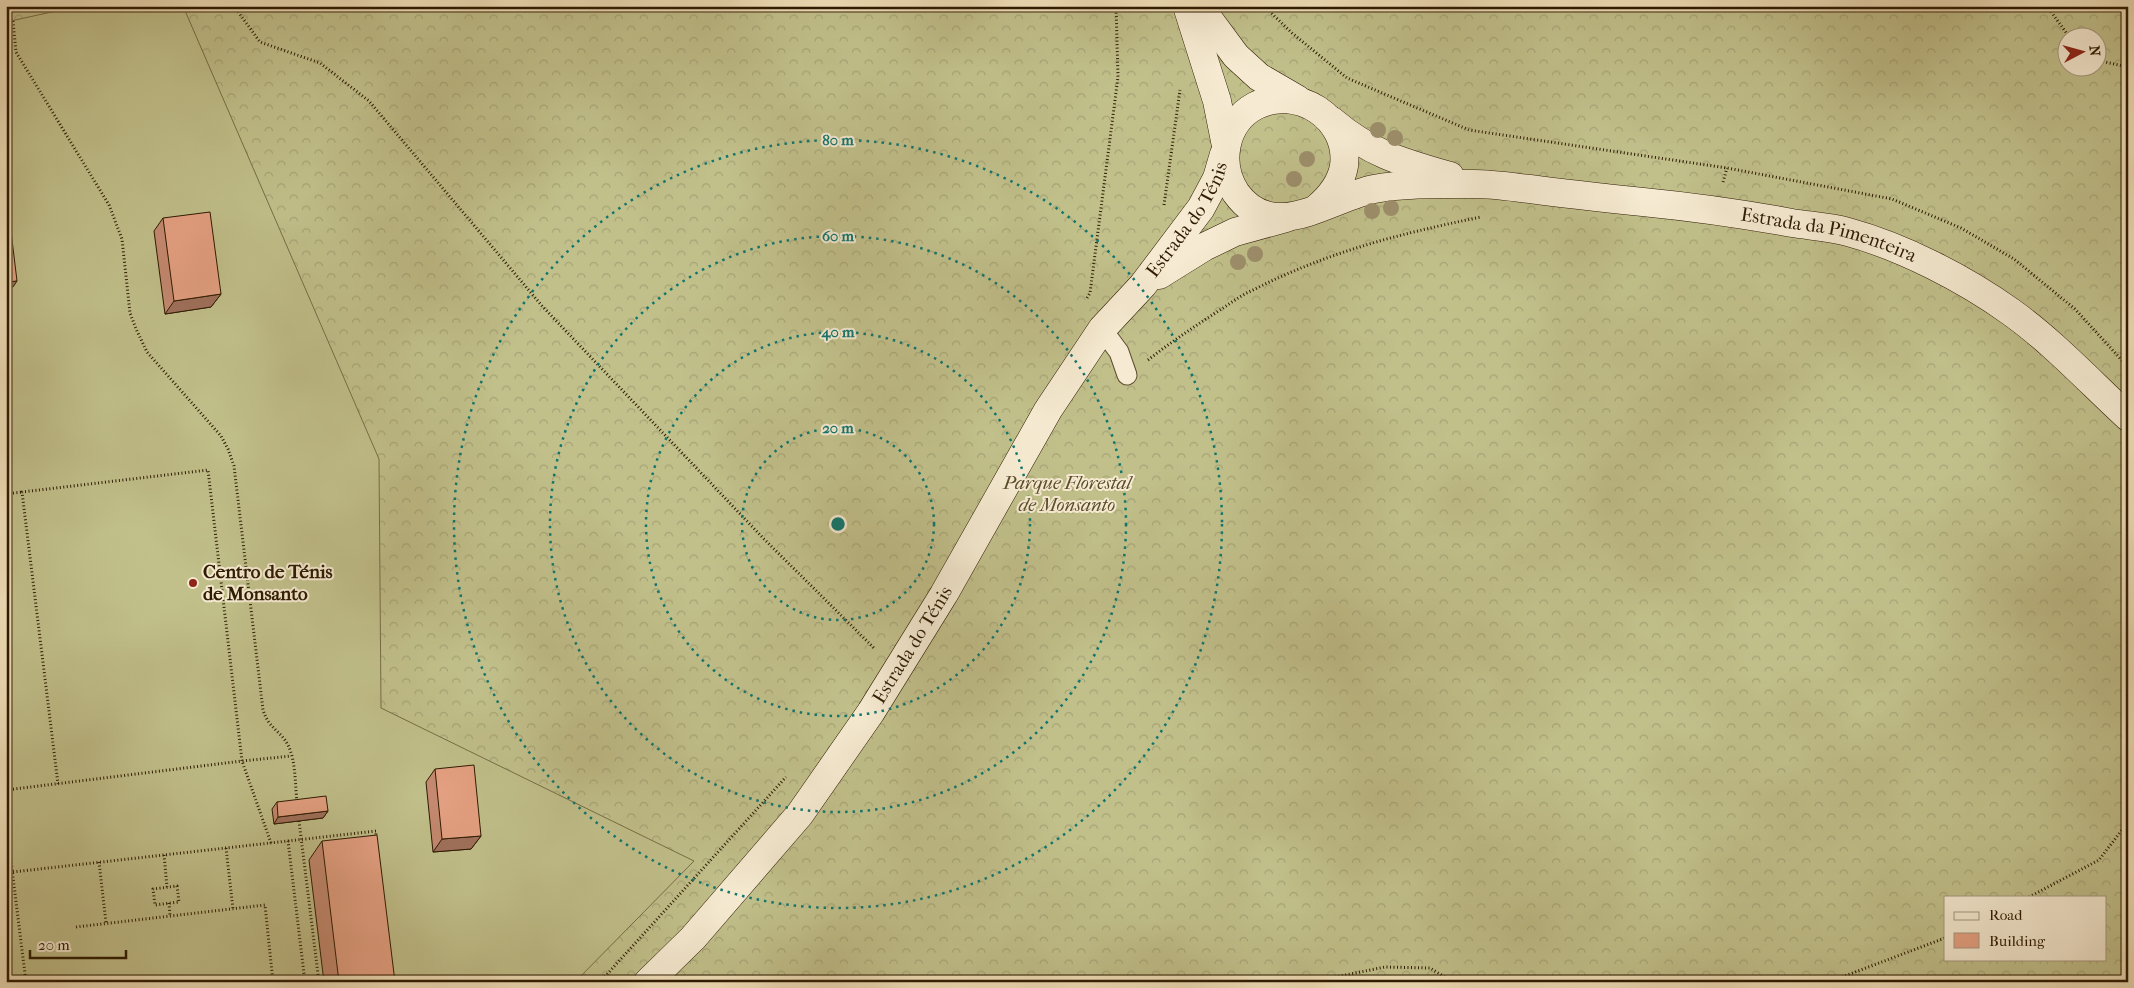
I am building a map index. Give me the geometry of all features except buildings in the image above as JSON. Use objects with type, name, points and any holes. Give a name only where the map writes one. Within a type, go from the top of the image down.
[{"type":"main road","name":"Estrada da Pimenteira","points":[[1188,6],[1217,102],[1225,150],[1226,170],[1232,186],[1241,199],[1254,210],[1270,216],[1287,218],[1303,215],[1317,208],[1373,189],[1478,184],[1716,210],[1848,232],[1917,258],[1955,276],[2012,312],[2128,417]]},
{"type":"main road","name":"Estrada da Pimenteira","points":[[1199,6],[1236,56],[1259,77],[1316,108],[1350,136],[1372,150],[1404,163],[1478,184]]},
{"type":"main road","name":"Estrada da Pimenteira","points":[[1225,150],[1231,131],[1240,117],[1253,107],[1276,99],[1301,101]]},
{"type":"main road","name":"Estrada da Pimenteira","points":[[1317,208],[1330,197],[1339,182],[1344,166],[1341,141],[1330,119]]},
{"type":"main road","name":"Estrada do Ténis","points":[[648,982],[693,938],[800,814],[882,696],[944,594],[1048,410],[1102,329],[1143,285],[1201,208],[1217,178],[1225,150]]},
{"type":"main road","name":"Estrada do Ténis","points":[[1143,285],[1204,247],[1235,232],[1287,218]]},
{"type":"lane","points":[[1102,329],[1119,352],[1127,375]]},
{"type":"path","points":[[234,6],[260,42],[320,63],[369,101],[543,307],[764,539],[874,648]]},
{"type":"path","points":[[1084,302],[1090,293],[1118,78],[1116,6]]},
{"type":"path","points":[[1264,6],[1292,33],[1347,78],[1469,130],[1727,168],[1716,210]]},
{"type":"path","points":[[2047,6],[2063,28]]},
{"type":"path","points":[[13,21],[16,52],[109,204],[117,222],[122,239],[130,313],[147,352],[221,436],[228,449],[234,466],[263,710],[273,730],[282,736],[288,745],[297,806]]},
{"type":"path","points":[[2106,62],[2128,67]]},
{"type":"path","points":[[1127,375],[1179,336],[1243,296],[1295,270],[1366,244],[1407,232],[1485,216]]},
{"type":"path","points":[[6,494],[208,470],[242,761],[272,842]]},
{"type":"path","points":[[22,492],[58,784]]},
{"type":"path","points":[[869,656],[879,641]]},
{"type":"path","points":[[6,790],[291,756]]},
{"type":"path","points":[[600,982],[790,772]]},
{"type":"path","points":[[6,821],[26,982]]},
{"type":"path","points":[[299,821],[319,982]]},
{"type":"path","points":[[2031,896],[2100,860],[2128,822]]},
{"type":"path","points":[[13,872],[376,831],[377,840]]},
{"type":"path","points":[[288,841],[304,982]]},
{"type":"path","points":[[226,848],[233,909]]},
{"type":"path","points":[[164,855],[167,887]]},
{"type":"path","points":[[99,862],[106,923]]},
{"type":"path","points":[[178,886],[179,902],[155,905],[153,889],[167,887],[178,886]]},
{"type":"path","points":[[169,903],[170,916]]},
{"type":"path","points":[[76,927],[265,905],[273,982]]},
{"type":"path","points":[[1830,982],[1944,938]]},
{"type":"path","points":[[1311,982],[1385,967],[1430,968],[1453,982]]},
{"type":"green space","name":"Parque Florestal de Monsanto","points":[[6,6],[2128,6],[2128,982],[6,982]]},
{"type":"green space","name":"Centro de Ténis de Monsanto","points":[[79,6],[183,6],[379,459],[381,708],[694,861],[575,982],[6,982],[6,22]]},
{"type":"place","name":"Centro de Ténis de Monsanto","points":[[193,583]]}]
